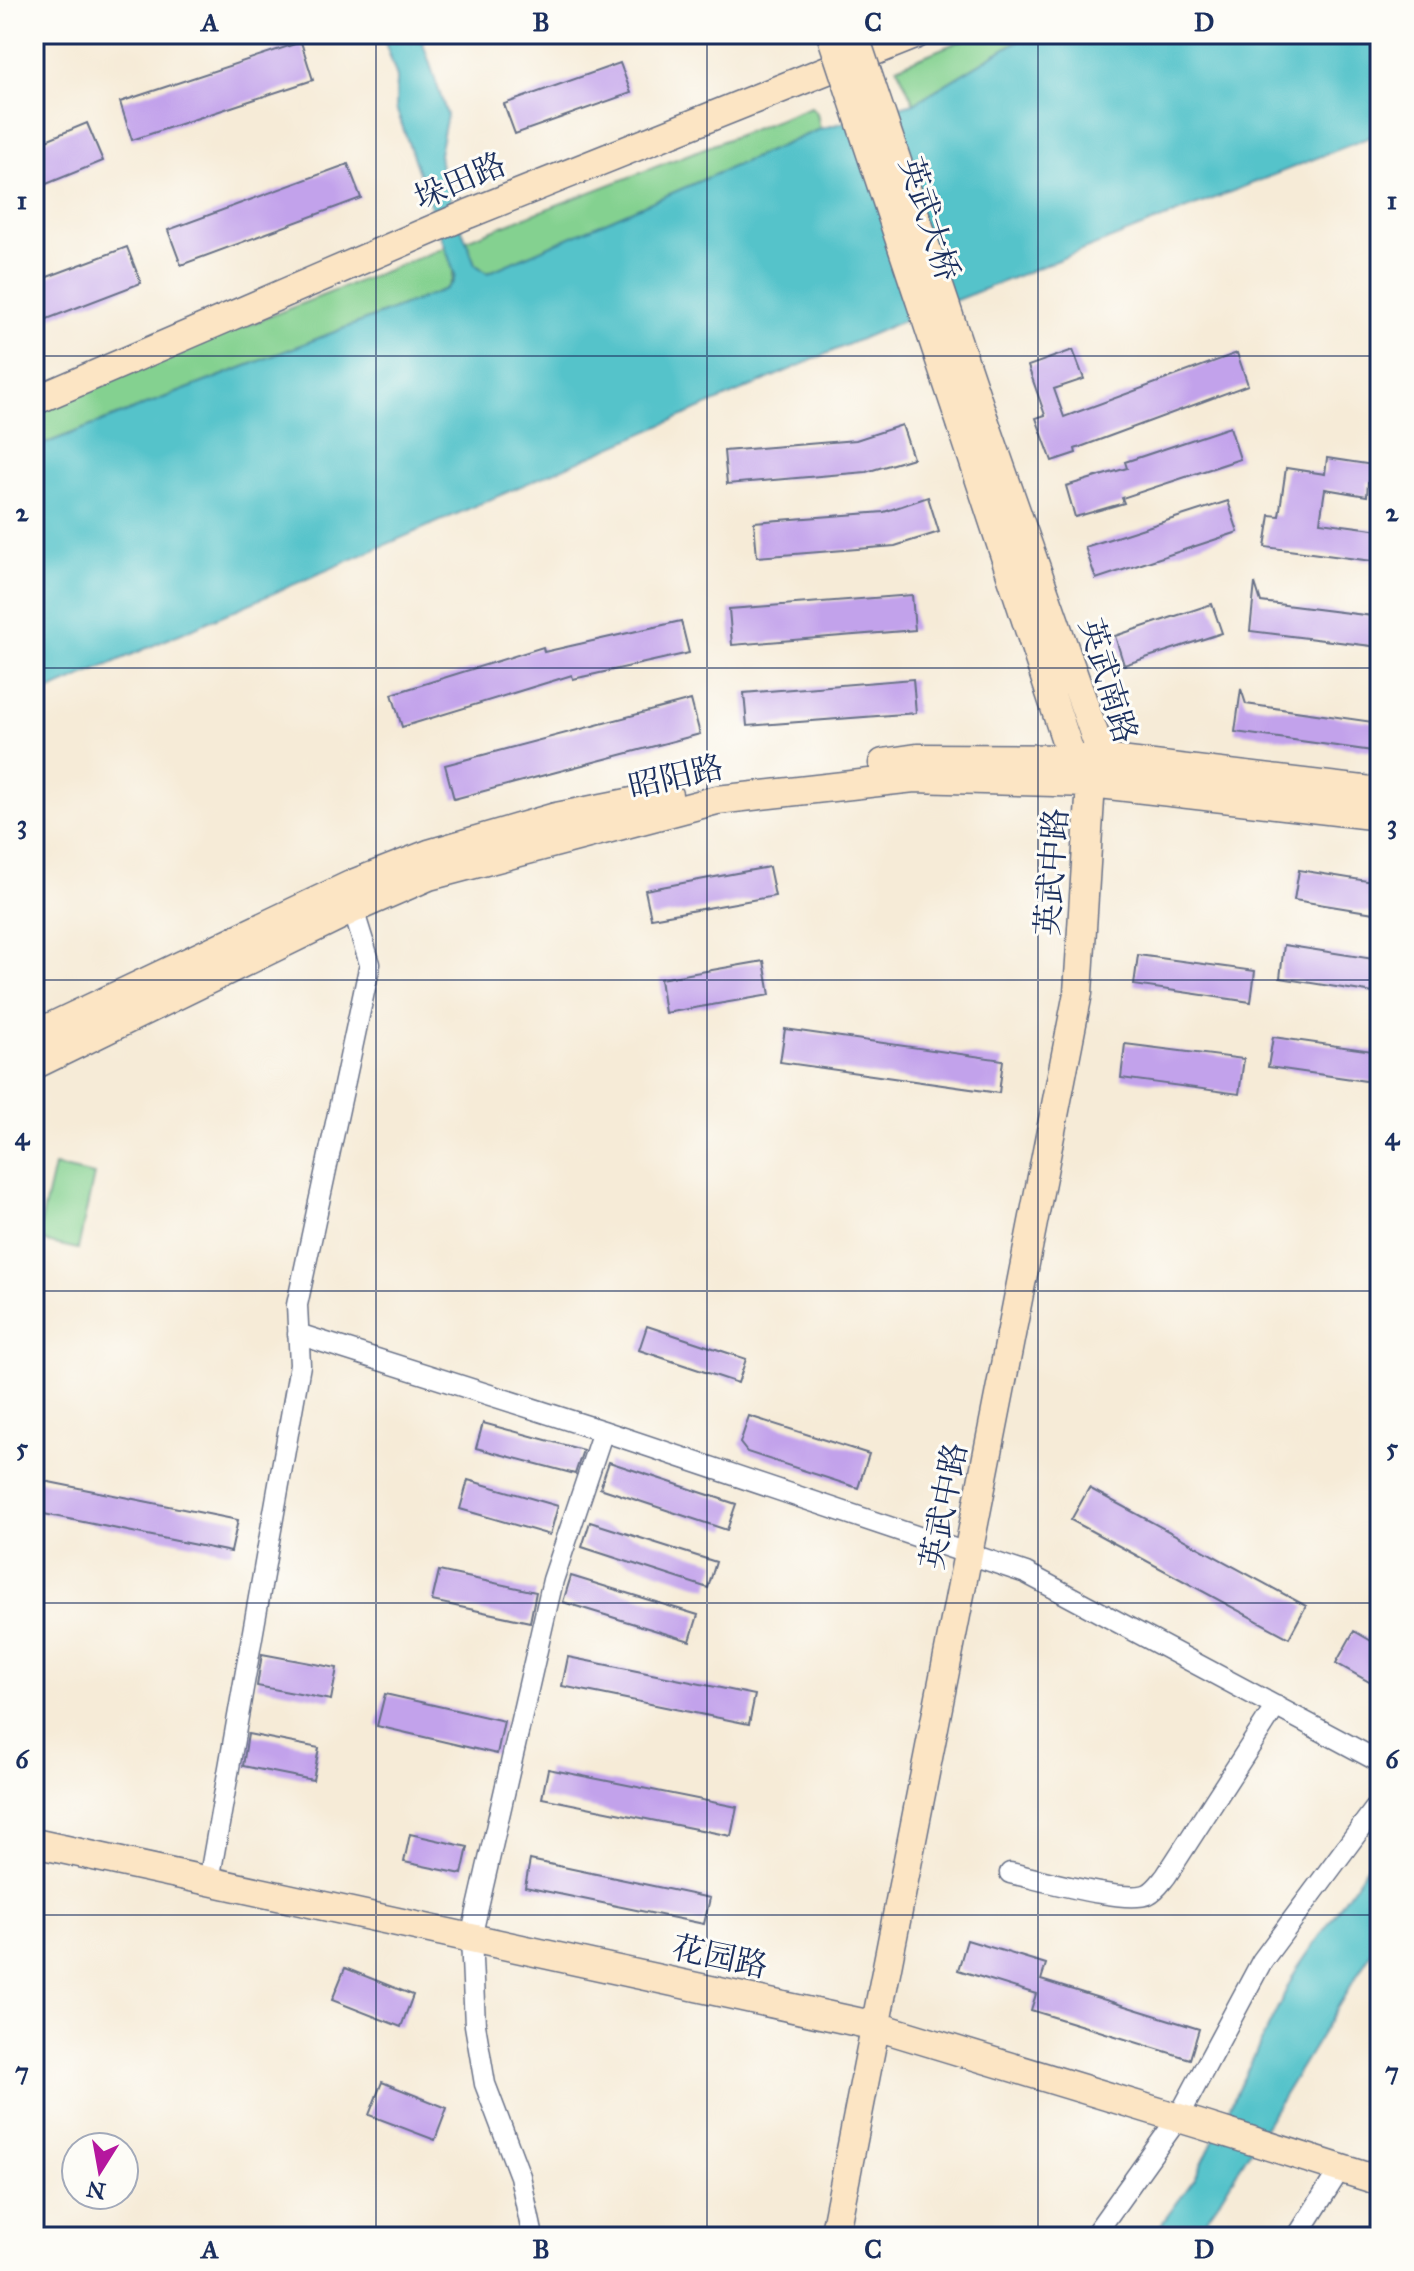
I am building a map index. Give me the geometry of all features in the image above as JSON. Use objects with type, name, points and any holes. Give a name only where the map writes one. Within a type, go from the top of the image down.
[{"type":"main road","name":"英武大桥","points":[[831,34],[973,423]]},
{"type":"main road","name":"英武大桥","points":[[854,34],[973,423]]},
{"type":"main road","name":"垛田路","points":[[34,401],[468,214],[917,34]]},
{"type":"main road","name":"英武南路","points":[[973,423],[1072,759]]},
{"type":"main road","name":"英武南路","points":[[973,423],[1097,771]]},
{"type":"main road","name":"昭阳路","points":[[34,1035],[355,883],[429,854],[556,817],[718,784],[917,758],[1072,759],[1097,771],[1380,816]]},
{"type":"main road","name":"昭阳路","points":[[34,1065],[353,909],[429,876],[717,800],[914,778],[1097,771],[1380,792]]},
{"type":"main road","name":"英武中路","points":[[834,2237],[1078,993],[1097,771]]},
{"type":"main road","name":"花园路","points":[[34,1843],[876,2026],[1380,2181]]},
{"type":"street","points":[[209,1881],[300,1365],[297,1305],[370,964],[353,909]]},
{"type":"street","points":[[298,1334],[603,1431],[1026,1573],[1380,1762]]},
{"type":"street","points":[[533,2237],[520,2176],[485,2084],[475,2025],[471,1938],[553,1580],[603,1431]]},
{"type":"street","points":[[1010,1873],[1108,1894],[1137,1897],[1152,1893],[1276,1706]]},
{"type":"street","points":[[1093,2237],[1190,2121],[1262,1961],[1380,1802]]},
{"type":"street","points":[[1297,2237],[1340,2169]]},
{"type":"green space","points":[[977,34],[1029,34],[914,103],[897,67]]},
{"type":"green space","points":[[811,107],[817,113],[820,129],[493,271],[487,273],[475,264],[466,240]]},
{"type":"green space","points":[[446,247],[453,274],[446,289],[34,448],[34,409]]},
{"type":"green space","points":[[54,1166],[94,1175],[78,1249],[37,1240]]},
{"type":"water","points":[[382,34],[420,34],[447,115],[439,154],[442,177],[475,264],[487,273],[820,129],[914,103],[1029,34],[1380,34],[1380,133],[893,325],[34,697],[34,448],[446,289],[453,282],[455,275],[396,108],[397,77]]},
{"type":"water","points":[[1380,1848],[1380,1938],[1194,2237],[1152,2237],[1195,2178],[1295,1972]]},
{"type":"building","points":[[301,42],[313,80],[132,140],[120,102]]},
{"type":"building","points":[[620,63],[631,93],[515,134],[504,104]]},
{"type":"building","points":[[87,123],[103,161],[34,189],[34,145]]},
{"type":"building","points":[[348,164],[361,198],[181,265],[168,230]]},
{"type":"building","points":[[127,247],[141,283],[34,324],[34,282]]},
{"type":"building","points":[[1073,350],[1084,379],[1054,389],[1064,417],[1237,353],[1248,385],[1075,449],[1076,453],[1052,461],[1036,418],[1045,415],[1028,366]]},
{"type":"building","points":[[902,425],[913,458],[866,472],[727,484],[724,451],[856,440]]},
{"type":"building","points":[[1230,427],[1240,459],[1122,498],[1124,503],[1075,517],[1066,486],[1127,468],[1125,462]]},
{"type":"building","points":[[1327,458],[1380,466],[1380,484],[1368,482],[1367,496],[1325,489],[1320,522],[1380,530],[1380,562],[1265,547],[1270,515],[1279,516],[1286,468],[1325,474]]},
{"type":"building","points":[[928,497],[939,532],[895,546],[757,557],[754,522],[884,512]]},
{"type":"building","points":[[1228,501],[1238,532],[1096,579],[1085,547]]},
{"type":"building","points":[[1255,583],[1261,602],[1380,617],[1380,647],[1250,631]]},
{"type":"building","points":[[912,595],[915,630],[732,645],[729,609]]},
{"type":"building","points":[[1212,604],[1222,633],[1124,665],[1115,636]]},
{"type":"building","points":[[681,621],[689,653],[573,679],[572,675],[402,727],[392,694],[543,647],[544,652]]},
{"type":"building","points":[[913,679],[916,713],[747,726],[744,693]]},
{"type":"building","points":[[1241,689],[1246,704],[1380,723],[1380,752],[1235,732]]},
{"type":"building","points":[[691,700],[700,734],[454,799],[445,765]]},
{"type":"building","points":[[769,867],[775,896],[651,918],[645,890]]},
{"type":"building","points":[[1299,870],[1380,883],[1380,914],[1294,900]]},
{"type":"building","points":[[1284,945],[1380,960],[1380,994],[1280,978]]},
{"type":"building","points":[[1138,955],[1255,971],[1251,1002],[1134,985]]},
{"type":"building","points":[[764,961],[770,995],[665,1013],[660,979]]},
{"type":"building","points":[[785,1029],[1003,1060],[999,1093],[780,1062]]},
{"type":"building","points":[[1273,1037],[1380,1052],[1380,1083],[1268,1067]]},
{"type":"building","points":[[1125,1044],[1244,1059],[1239,1094],[1121,1078]]},
{"type":"building","points":[[647,1326],[746,1359],[738,1383],[639,1350]]},
{"type":"building","points":[[749,1416],[869,1454],[858,1488],[747,1452],[740,1443]]},
{"type":"building","points":[[483,1423],[583,1450],[575,1474],[476,1448]]},
{"type":"building","points":[[609,1462],[736,1504],[727,1530],[600,1488]]},
{"type":"building","points":[[34,1479],[238,1520],[231,1552],[34,1512]]},
{"type":"building","points":[[468,1480],[558,1506],[550,1535],[460,1509]]},
{"type":"building","points":[[1089,1488],[1306,1606],[1289,1638],[1071,1520]]},
{"type":"building","points":[[590,1522],[716,1562],[708,1588],[582,1547]]},
{"type":"building","points":[[439,1571],[536,1592],[530,1622],[432,1601]]},
{"type":"building","points":[[571,1576],[698,1615],[690,1641],[563,1602]]},
{"type":"building","points":[[1354,1631],[1380,1646],[1380,1688],[1336,1663]]},
{"type":"building","points":[[262,1654],[337,1668],[331,1700],[257,1686]]},
{"type":"building","points":[[568,1657],[755,1695],[749,1724],[562,1686]]},
{"type":"building","points":[[385,1694],[504,1721],[497,1754],[377,1726]]},
{"type":"building","points":[[248,1734],[319,1748],[313,1780],[243,1766]]},
{"type":"building","points":[[548,1769],[737,1807],[731,1836],[542,1798]]},
{"type":"building","points":[[410,1834],[468,1847],[462,1874],[404,1862]]},
{"type":"building","points":[[530,1860],[710,1898],[704,1924],[525,1887]]},
{"type":"building","points":[[967,1940],[1046,1964],[1041,1980],[1199,2029],[1190,2059],[1031,2010],[1036,1994],[958,1970]]},
{"type":"building","points":[[345,1968],[413,1995],[401,2027],[332,2000]]},
{"type":"building","points":[[382,2082],[447,2108],[435,2140],[369,2115]]}]
